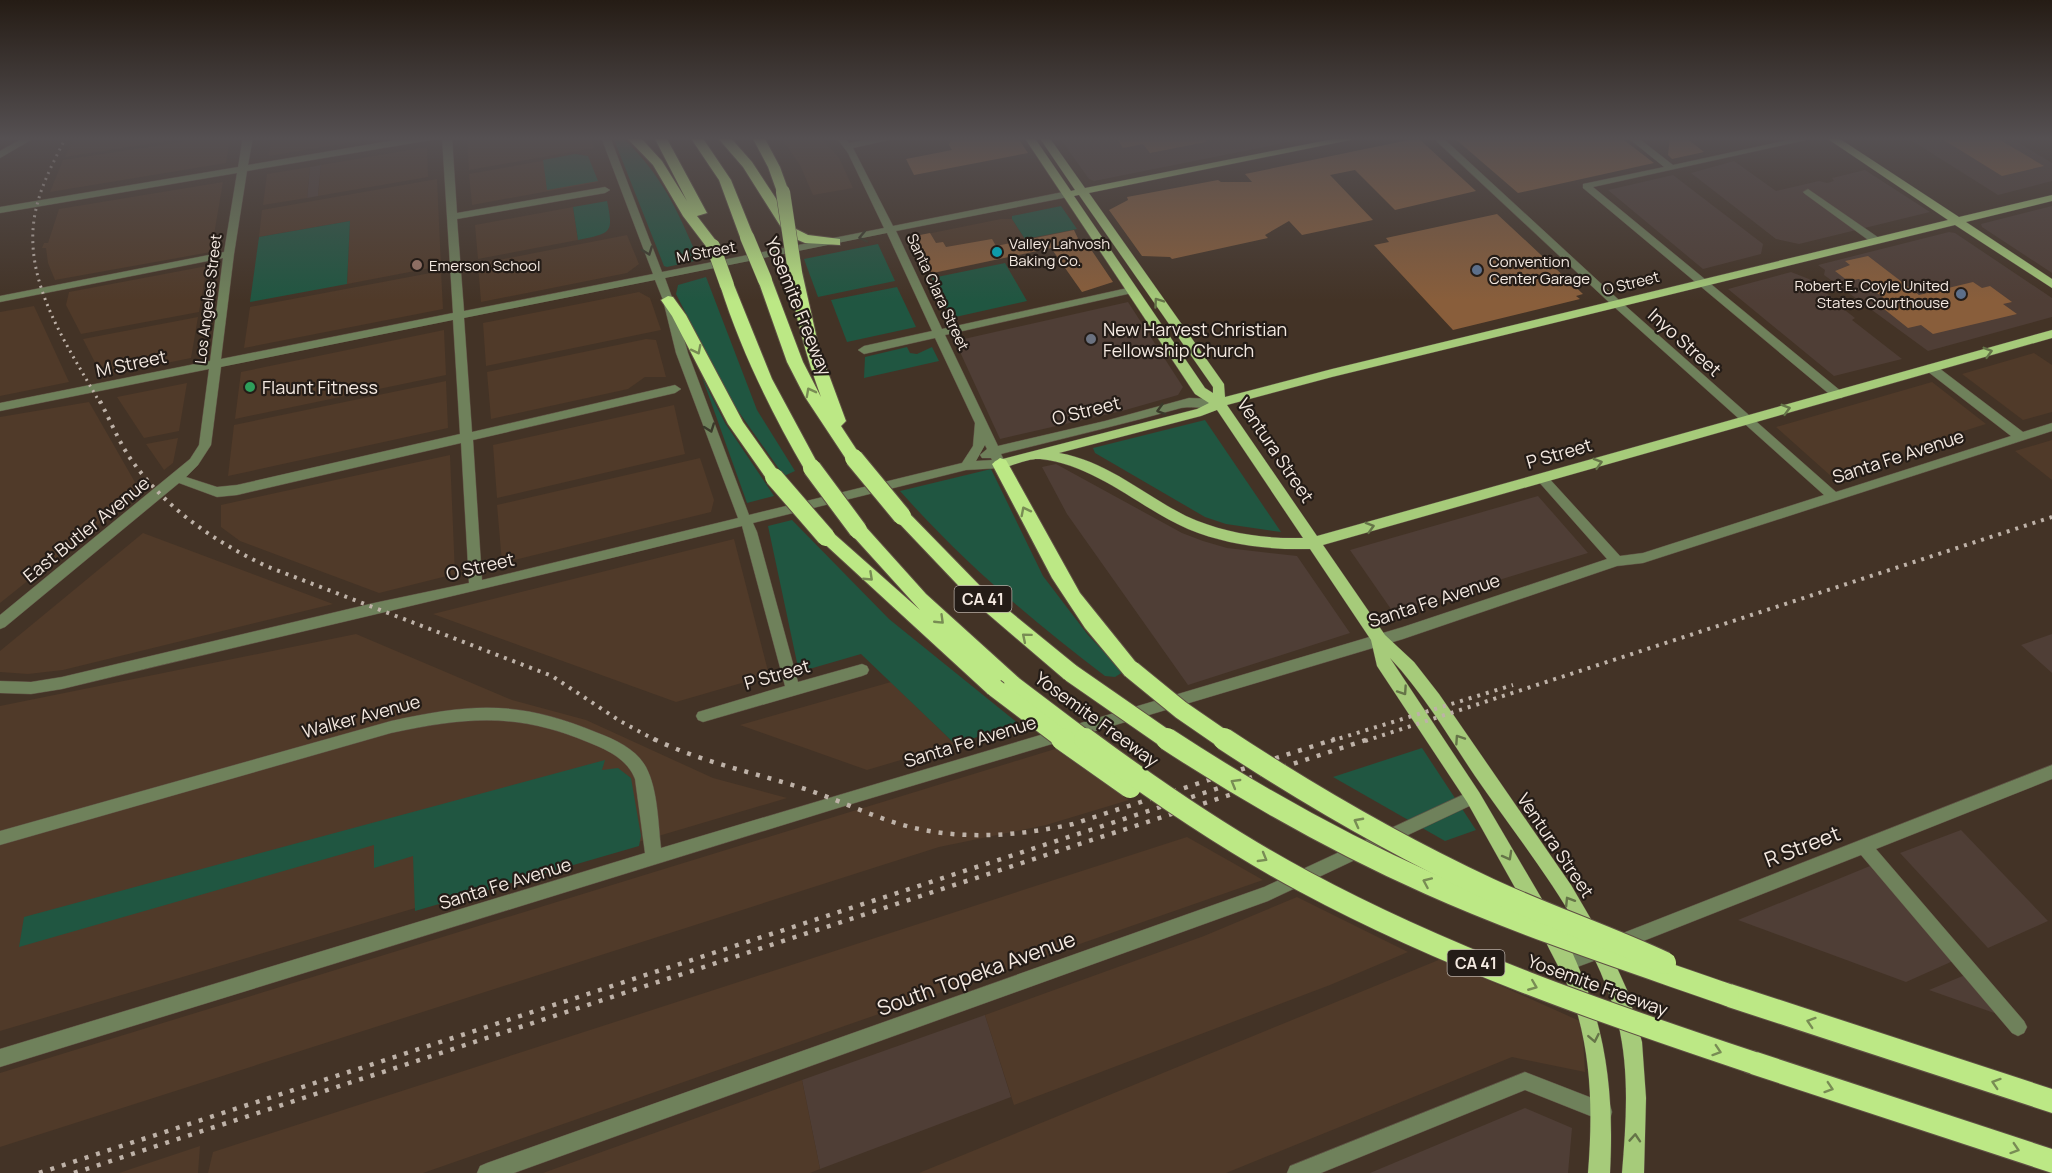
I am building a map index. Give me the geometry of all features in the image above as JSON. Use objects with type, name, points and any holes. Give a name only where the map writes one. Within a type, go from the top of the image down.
[{"type":"highway","points":[[676,192],[690,216],[713,246]]},
{"type":"highway","name":"Yosemite Freeway","points":[[690,192],[713,246],[739,327],[762,376],[812,468],[858,530],[927,607],[1004,686],[1109,773],[1155,800],[1213,828],[1336,898],[1465,958],[1576,1002],[2052,1162]]},
{"type":"highway","name":"Yosemite Freeway","points":[[730,192],[795,362],[813,398],[854,458],[902,516],[980,597],[1071,673],[1122,711],[1216,772],[1281,810],[1384,862],[1534,926],[1728,995]]},
{"type":"highway","points":[[765,192],[791,232],[806,239],[835,242]]},
{"type":"highway","points":[[783,192],[801,314],[812,357],[854,458]]},
{"type":"highway","points":[[668,300],[679,315],[736,424],[774,477],[826,537],[903,609],[1004,686]]},
{"type":"highway","points":[[997,457],[1073,601],[1096,632],[1132,670],[1211,731],[1350,817],[1485,887],[1566,922],[1635,948],[1728,995]]},
{"type":"highway","name":"CA 41","points":[[1728,995],[2052,1101]]},
{"type":"main road","name":"M Street","points":[[1068,194],[1080,192]]},
{"type":"main road","name":"Ventura Street","points":[[1084,192],[1155,298],[1219,387],[1218,404]]},
{"type":"main road","points":[[1912,192],[2052,284]]},
{"type":"main road","name":"Ventura Street","points":[[1068,194],[1200,391],[1218,404],[1379,639],[1401,656],[1565,894],[1599,951],[1616,985],[1628,1025],[1634,1059],[1637,1104],[1633,1173]]},
{"type":"main road","name":"O Street","points":[[997,457],[1036,455],[1201,412],[1218,404],[1616,303],[2052,198]]},
{"type":"main road","name":"P Street","points":[[1036,455],[1061,457],[1086,465],[1180,519],[1217,533],[1268,543],[1313,543],[2052,334]]},
{"type":"main road","points":[[1079,444],[1079,458],[1086,465]]},
{"type":"main road","name":"Ventura Street","points":[[1379,639],[1383,661],[1473,797],[1569,962],[1592,1029],[1603,1112],[1599,1173]]},
{"type":"street","points":[[0,210],[105,192]]},
{"type":"street","name":"Los Angeles Street","points":[[194,462],[205,445],[238,192]]},
{"type":"street","points":[[451,192],[476,587]]},
{"type":"street","points":[[453,217],[595,192]]},
{"type":"street","points":[[626,192],[668,300],[682,353],[752,532],[793,690]]},
{"type":"street","name":"Santa Clara Street","points":[[871,192],[997,457]]},
{"type":"street","name":"Inyo Street","points":[[1495,192],[1616,303],[1834,497]]},
{"type":"street","points":[[1593,192],[1838,395]]},
{"type":"street","points":[[1808,192],[1875,240]]},
{"type":"street","name":"M Street","points":[[0,407],[1068,194]]},
{"type":"street","points":[[0,299],[229,254]]},
{"type":"street","name":"M Street","points":[[622,284],[657,289],[668,300]]},
{"type":"street","points":[[864,350],[1132,290]]},
{"type":"street","points":[[1932,368],[2020,437]]},
{"type":"street","points":[[177,478],[205,489],[226,491],[675,389]]},
{"type":"street","name":"O Street","points":[[0,687],[31,688],[62,683],[374,608],[476,587],[966,466],[1189,402],[1218,404]]},
{"type":"street","points":[[966,466],[979,446],[980,425]]},
{"type":"street","name":"Santa Fe Avenue","points":[[0,1058],[1379,639],[1617,561],[1643,558],[2052,427]]},
{"type":"street","name":"East Butler Avenue","points":[[0,623],[194,462]]},
{"type":"street","points":[[1542,478],[1617,561]]},
{"type":"street","name":"P Street","points":[[703,716],[862,670]]},
{"type":"street","name":"Walker Avenue","points":[[0,838],[391,727],[446,715],[493,711],[524,715],[563,725],[610,745],[631,759],[642,777],[654,858]]},
{"type":"street","name":"R Street","points":[[1569,962],[2052,772]]},
{"type":"street","name":"South Topeka Avenue","points":[[487,1173],[1268,893],[1473,797]]},
{"type":"street","points":[[1863,846],[2018,1027]]},
{"type":"street","points":[[1297,1173],[1525,1081],[1603,1112]]},
{"type":"shaded area","points":[[164,192],[221,192],[211,252],[55,280],[48,263],[46,248],[42,248],[44,243],[48,243],[59,209]]},
{"type":"shaded area","points":[[265,192],[308,192],[307,198],[263,205]]},
{"type":"shaded area","points":[[308,192],[318,192],[318,196],[307,198]]},
{"type":"shaded area","points":[[318,192],[343,192],[318,196]]},
{"type":"shaded area","points":[[365,192],[438,192],[441,266],[347,284],[350,221],[259,237],[262,210]]},
{"type":"shaded area","points":[[471,192],[545,192],[472,205]]},
{"type":"shaded area","points":[[812,192],[832,192],[813,195]]},
{"type":"shaded area","points":[[1610,192],[1695,192],[1763,244],[1761,254],[1703,269]]},
{"type":"shaded area","points":[[1715,192],[1899,192],[1930,212],[1799,244],[1776,239]]},
{"type":"shaded area","points":[[1993,192],[2011,192],[1998,195]]},
{"type":"shaded area","points":[[2052,206],[2052,273],[1982,227],[1981,224]]},
{"type":"shaded area","points":[[573,207],[578,240],[478,259],[475,225]]},
{"type":"shaded area","points":[[1001,219],[1012,219],[1025,239],[1072,229],[1081,242],[930,274],[912,237]]},
{"type":"shaded area","points":[[1949,232],[1955,233],[2052,298],[2052,317],[1928,351],[1824,275],[1825,270],[1818,265]]},
{"type":"shaded area","points":[[627,235],[639,264],[627,273],[481,302],[478,264]]},
{"type":"shaded area","points":[[207,266],[199,312],[81,334],[66,305],[69,292]]},
{"type":"shaded area","points":[[441,271],[443,309],[244,348],[250,307]]},
{"type":"shaded area","points":[[1791,272],[1809,279],[1855,318],[1852,320],[1902,359],[1834,376],[1728,289]]},
{"type":"shaded area","points":[[639,292],[650,298],[661,330],[486,366],[483,323]]},
{"type":"shaded area","points":[[1128,302],[1183,387],[1178,395],[1122,411],[1000,439],[955,341]]},
{"type":"shaded area","points":[[34,306],[69,382],[0,396],[0,312]]},
{"type":"shaded area","points":[[198,317],[191,358],[102,376],[83,339]]},
{"type":"shaded area","points":[[444,330],[446,375],[235,419],[241,372]]},
{"type":"shaded area","points":[[646,339],[656,340],[666,377],[645,377],[628,389],[491,419],[487,372]]},
{"type":"shaded area","points":[[2034,353],[2052,365],[2052,412],[2023,420],[1962,374]]},
{"type":"shaded area","points":[[446,381],[448,428],[228,476],[234,425]]},
{"type":"shaded area","points":[[1932,382],[1986,424],[1884,456],[1832,477],[1776,427]]},
{"type":"shaded area","points":[[187,383],[179,431],[144,438],[117,397]]},
{"type":"shaded area","points":[[89,402],[140,491],[0,603],[0,417]]},
{"type":"shaded area","points":[[674,405],[685,454],[497,498],[493,445]]},
{"type":"shaded area","points":[[178,438],[173,463],[164,470],[146,444]]},
{"type":"shaded area","points":[[2052,440],[2052,480],[2015,451]]},
{"type":"shaded area","points":[[450,455],[455,574],[379,593],[240,541],[221,527],[221,505]]},
{"type":"shaded area","points":[[700,458],[714,500],[711,512],[502,563],[497,505]]},
{"type":"shaded area","points":[[1056,464],[1182,533],[1227,548],[1297,556],[1350,633],[1188,685],[1067,514],[1042,467]]},
{"type":"shaded area","points":[[1538,496],[1588,553],[1393,612],[1350,550]]},
{"type":"shaded area","points":[[143,533],[333,604],[63,670],[28,674],[0,672],[0,651]]},
{"type":"shaded area","points":[[734,539],[769,675],[676,702],[433,614]]},
{"type":"shaded area","points":[[356,634],[512,700],[586,720],[713,778],[787,798],[0,1031],[0,706]]},
{"type":"shaded area","points":[[2052,634],[2052,673],[2021,645]]},
{"type":"shaded area","points":[[891,682],[955,744],[867,770],[740,725]]},
{"type":"shaded area","points":[[1055,749],[1129,800],[1046,825],[939,847],[0,1147],[0,1073]]},
{"type":"shaded area","points":[[1961,830],[2048,921],[1988,948],[1900,853]]},
{"type":"shaded area","points":[[1187,837],[1263,880],[423,1173],[208,1173],[213,1152]]},
{"type":"shaded area","points":[[1870,866],[1953,961],[1906,982],[1738,920]]},
{"type":"shaded area","points":[[1297,897],[1408,952],[1330,985],[1014,1105],[985,1015],[1204,936]]},
{"type":"shaded area","points":[[1441,959],[1582,1022],[1585,1072],[1512,1057],[1226,1173],[919,1173]]},
{"type":"shaded area","points":[[1965,975],[2000,1015],[1929,990]]},
{"type":"shaded area","points":[[985,1015],[1011,1097],[820,1169],[802,1080]]},
{"type":"shaded area","points":[[802,1080],[820,1169],[810,1173],[543,1173]]},
{"type":"shaded area","points":[[1525,1108],[1572,1128],[1568,1173],[1370,1173]]},
{"type":"shaded area","points":[[200,1146],[198,1173],[119,1173]]},
{"type":"green space","points":[[635,192],[667,192],[699,260],[664,266]]},
{"type":"green space","points":[[607,201],[610,220],[608,230],[597,236],[578,240],[573,207]]},
{"type":"green space","points":[[1061,206],[1077,229],[1025,239],[1012,219],[1012,216]]},
{"type":"green space","points":[[350,221],[347,284],[250,302],[259,237]]},
{"type":"green space","points":[[878,244],[895,281],[818,297],[804,259]]},
{"type":"green space","points":[[1005,263],[1027,301],[951,318],[932,278]]},
{"type":"green space","points":[[706,277],[757,410],[795,471],[784,476],[729,398],[676,294],[678,285]]},
{"type":"green space","points":[[897,287],[916,327],[847,342],[831,300]]},
{"type":"green space","points":[[907,347],[910,353],[917,354],[932,347],[939,361],[864,378],[865,357]]},
{"type":"green space","points":[[702,377],[725,423],[774,496],[747,503]]},
{"type":"green space","points":[[1205,420],[1281,532],[1226,524],[1205,517],[1095,453],[1093,448]]},
{"type":"green space","points":[[991,469],[1043,576],[1088,635],[1123,672],[1115,677],[1105,676],[1024,611],[948,542],[900,491]]},
{"type":"green space","points":[[792,520],[889,619],[1019,724],[955,744],[861,654],[799,672],[768,526]]},
{"type":"green space","points":[[1422,748],[1476,830],[1445,841],[1333,777]]},
{"type":"green space","points":[[605,760],[602,770],[618,768],[631,778],[641,836],[639,846],[415,911],[413,856],[374,868],[374,845],[19,947],[24,917]]},
{"type":"building","points":[[1155,192],[1346,192],[1373,220],[1302,235],[1289,221],[1265,235],[1268,238],[1172,259],[1142,256],[1109,210],[1128,200],[1127,197]]},
{"type":"building","points":[[1377,192],[1473,192],[1395,210]]},
{"type":"building","name":"Convention Center Garage","points":[[1497,214],[1583,294],[1576,296],[1580,299],[1453,330],[1374,245],[1389,242],[1386,238]]},
{"type":"building","name":"Valley Lahvosh Baking Co.","points":[[1074,230],[1082,247],[1088,245],[1113,282],[1082,292],[1051,248],[928,274],[910,237],[930,233],[936,243],[943,242],[946,247],[992,239],[996,246]]},
{"type":"building","name":"Robert E. Coyle United States Courthouse","points":[[1868,256],[1919,295],[1973,282],[1982,288],[1990,286],[2012,302],[2003,304],[2017,314],[1933,334],[1921,325],[1908,328],[1879,305],[1889,302],[1859,279],[1848,281],[1835,271],[1850,265],[1845,261]]},
{"type":"railway","points":[[42,192],[33,232],[34,258],[40,284],[61,333],[100,403]]},
{"type":"railway","points":[[100,401],[130,458],[144,476],[174,507],[208,534],[266,566],[552,676],[620,721],[657,741]]},
{"type":"railway","points":[[1365,741],[2052,517]]},
{"type":"railway","points":[[1331,741],[1513,685]]},
{"type":"railway","points":[[654,739],[690,754],[814,792],[896,823],[918,829],[962,835],[1029,832],[1073,824],[1335,739]]},
{"type":"railway","points":[[39,1173],[1369,739]]},
{"type":"railway","points":[[74,1173],[1251,788]]},
{"type":"place","name":"Valley Lahvosh Baking Co.","points":[[997,252]]},
{"type":"place","name":"Emerson School","points":[[417,265]]},
{"type":"place","name":"Convention Center Garage","points":[[1477,270]]},
{"type":"place","name":"Robert E. Coyle United States Courthouse","points":[[1961,294]]},
{"type":"place","name":"New Harvest Christian Fellowship Church","points":[[1091,339]]},
{"type":"place","name":"Flaunt Fitness","points":[[250,387]]}]
